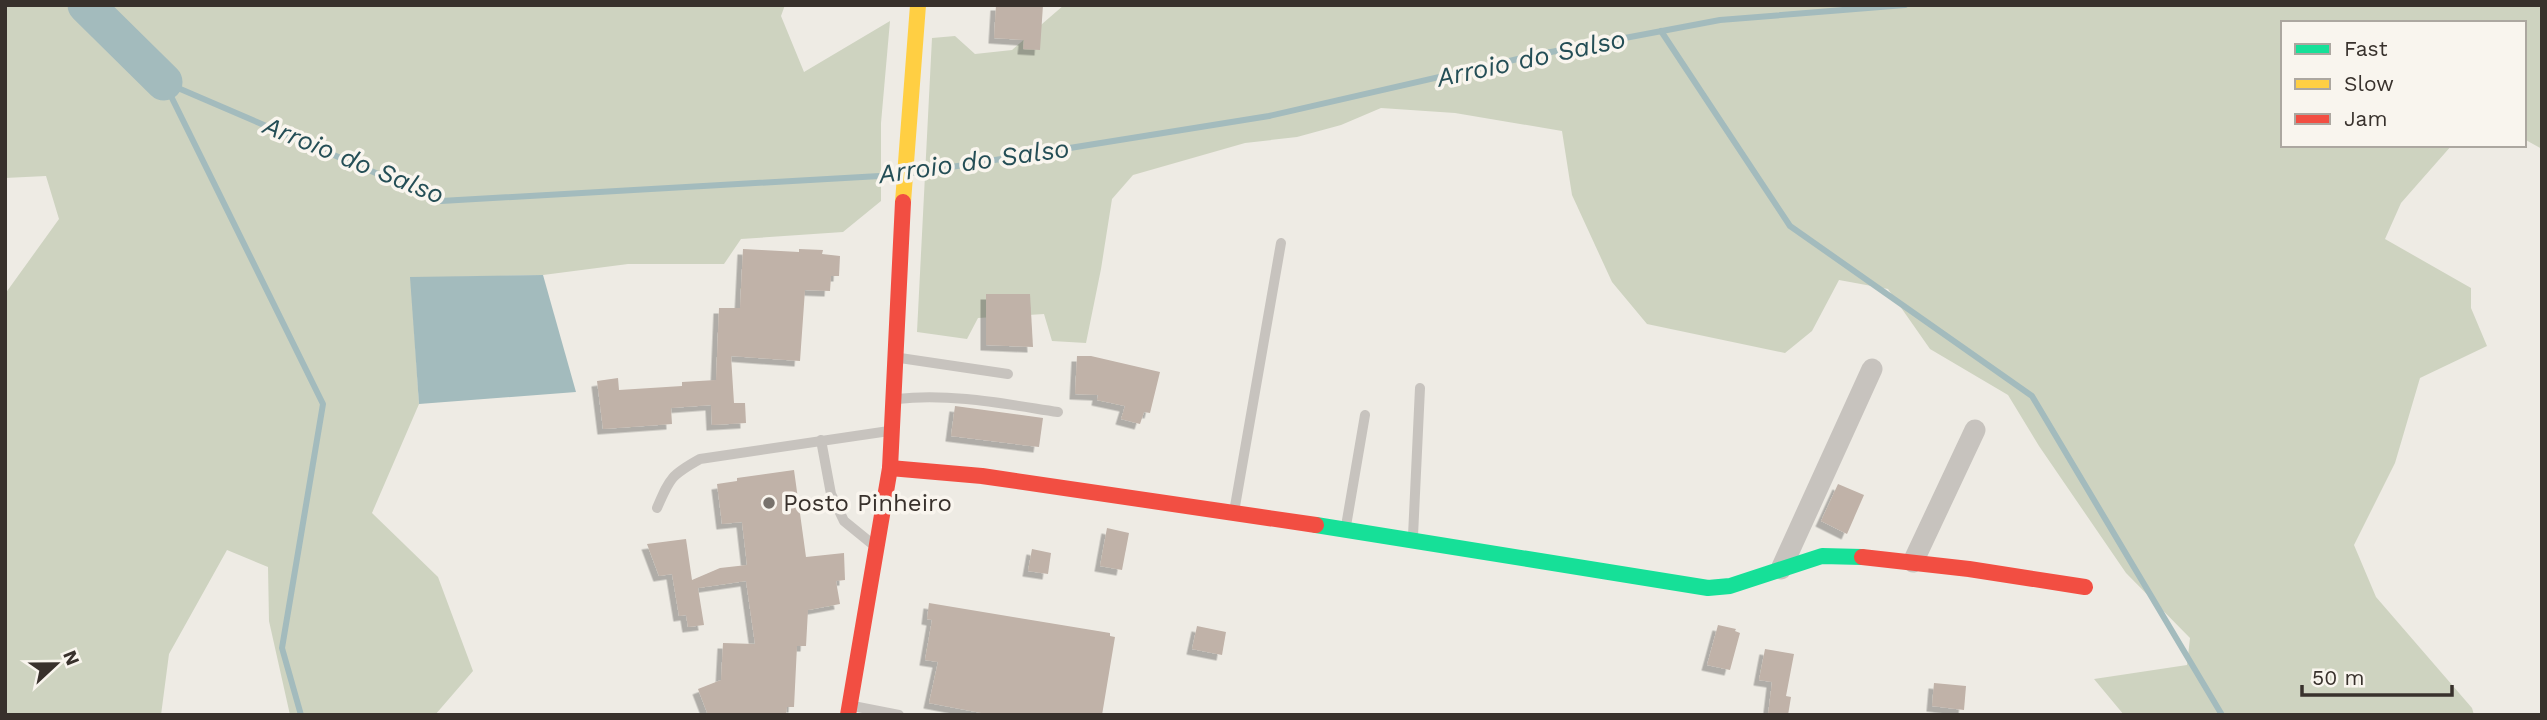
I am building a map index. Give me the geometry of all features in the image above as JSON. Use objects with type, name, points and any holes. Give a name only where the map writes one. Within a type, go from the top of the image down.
[{"type":"street","points":[[849,710],[890,468],[918,5]]},
{"type":"street","points":[[1781,569],[1872,369]]},
{"type":"street","points":[[1913,562],[1975,430]]},
{"type":"street","points":[[890,468],[982,476],[1346,529],[1708,589],[1730,586],[1822,556],[1855,556],[1913,562],[2085,587]]},
{"type":"lane","points":[[1234,513],[1281,243]]},
{"type":"lane","points":[[896,358],[1007,374]]},
{"type":"lane","points":[[1413,539],[1420,388]]},
{"type":"lane","points":[[894,400],[916,397],[968,398],[1058,412]]},
{"type":"lane","points":[[1346,529],[1365,415]]},
{"type":"lane","points":[[657,508],[669,480],[678,471],[700,459],[892,431]]},
{"type":"lane","points":[[821,440],[831,494],[844,521],[877,547]]},
{"type":"lane","points":[[849,710],[900,715]]},
{"type":"green space","points":[[5,5],[785,5],[781,16],[804,72],[890,21],[881,123],[881,201],[843,232],[741,239],[724,264],[628,264],[543,275],[411,278],[419,404],[372,513],[438,577],[473,671],[435,715],[290,715],[269,621],[268,567],[227,550],[169,654],[161,715],[5,715],[5,294],[59,219],[46,176],[5,178]]},
{"type":"green space","points":[[1064,5],[2542,5],[2542,149],[2526,140],[2526,21],[2281,21],[2281,147],[2450,147],[2401,203],[2385,239],[2471,288],[2471,308],[2487,346],[2420,378],[2395,463],[2354,545],[2376,597],[2472,708],[2474,715],[2124,715],[2094,679],[2187,665],[2190,638],[2126,573],[2039,446],[2008,395],[1930,349],[1888,289],[1839,280],[1812,331],[1785,353],[1647,324],[1612,282],[1572,195],[1562,131],[1455,113],[1381,108],[1341,125],[1297,137],[1245,143],[1133,175],[1112,199],[1086,343],[1052,341],[1044,314],[978,318],[967,339],[917,332],[932,38],[955,36],[975,54],[1012,50]]},
{"type":"water","points":[[543,275],[576,392],[419,404],[410,277]]},
{"type":"building","points":[[996,5],[1043,5],[1040,50],[1023,49],[1024,40],[994,38]]},
{"type":"building","points":[[743,249],[799,252],[799,249],[823,250],[822,254],[840,256],[839,276],[831,276],[830,291],[805,290],[800,361],[731,356],[734,403],[745,403],[746,423],[712,425],[711,405],[671,408],[672,424],[603,429],[597,381],[618,378],[619,390],[682,386],[682,382],[716,380],[719,308],[740,308]]},
{"type":"building","points":[[986,294],[1030,294],[1033,347],[986,345]]},
{"type":"building","points":[[1077,356],[1091,356],[1160,372],[1150,413],[1144,412],[1140,424],[1121,419],[1125,406],[1097,400],[1098,395],[1075,394]]},
{"type":"building","points":[[955,406],[1043,418],[1039,447],[951,436]]},
{"type":"building","points":[[794,470],[806,557],[844,553],[845,580],[836,581],[840,604],[808,610],[806,646],[797,646],[794,707],[787,707],[786,715],[708,715],[698,689],[721,680],[723,643],[755,644],[746,581],[698,588],[704,625],[688,627],[686,615],[679,616],[672,574],[659,576],[647,544],[686,539],[692,580],[720,568],[747,565],[742,522],[722,524],[717,484],[737,481],[737,478]]},
{"type":"building","points":[[1838,484],[1864,495],[1847,534],[1821,521]]},
{"type":"building","points":[[1107,528],[1129,533],[1122,570],[1100,566]]},
{"type":"building","points":[[1032,549],[1051,553],[1048,574],[1028,571]]},
{"type":"building","points":[[929,603],[1110,633],[1110,636],[1115,637],[1102,715],[992,715],[929,703],[938,662],[925,660],[932,620],[927,619]]},
{"type":"building","points":[[1718,625],[1736,629],[1735,631],[1740,633],[1730,670],[1707,665]]},
{"type":"building","points":[[1197,626],[1226,632],[1222,655],[1192,649]]},
{"type":"building","points":[[1765,649],[1794,654],[1786,696],[1791,697],[1788,715],[1768,715],[1772,682],[1759,680]]},
{"type":"building","points":[[1934,683],[1966,686],[1964,710],[1932,706]]},
{"type":"waterway","name":"Arroio do Salso","points":[[86,5],[164,82]]},
{"type":"waterway","name":"Arroio do Salso","points":[[914,173],[1269,116],[1535,55],[1720,20],[1905,5]]},
{"type":"waterway","points":[[1661,31],[1790,226],[2032,396],[2222,715]]},
{"type":"waterway","name":"Arroio do Salso","points":[[164,82],[441,201],[897,175]]},
{"type":"waterway","points":[[164,82],[323,404],[282,648],[301,715]]},
{"type":"traffic: fast","points":[[1316,525],[1708,588],[1730,586],[1822,556],[1862,557]]},
{"type":"traffic: slow","points":[[903,202],[918,5]]},
{"type":"traffic: jam","points":[[848,715],[890,468],[903,202]]},
{"type":"traffic: jam","points":[[890,468],[982,476],[1316,525]]},
{"type":"traffic: jam","points":[[1862,557],[1969,569],[2085,587]]},
{"type":"place","name":"Posto Pinheiro","points":[[769,503]]}]
